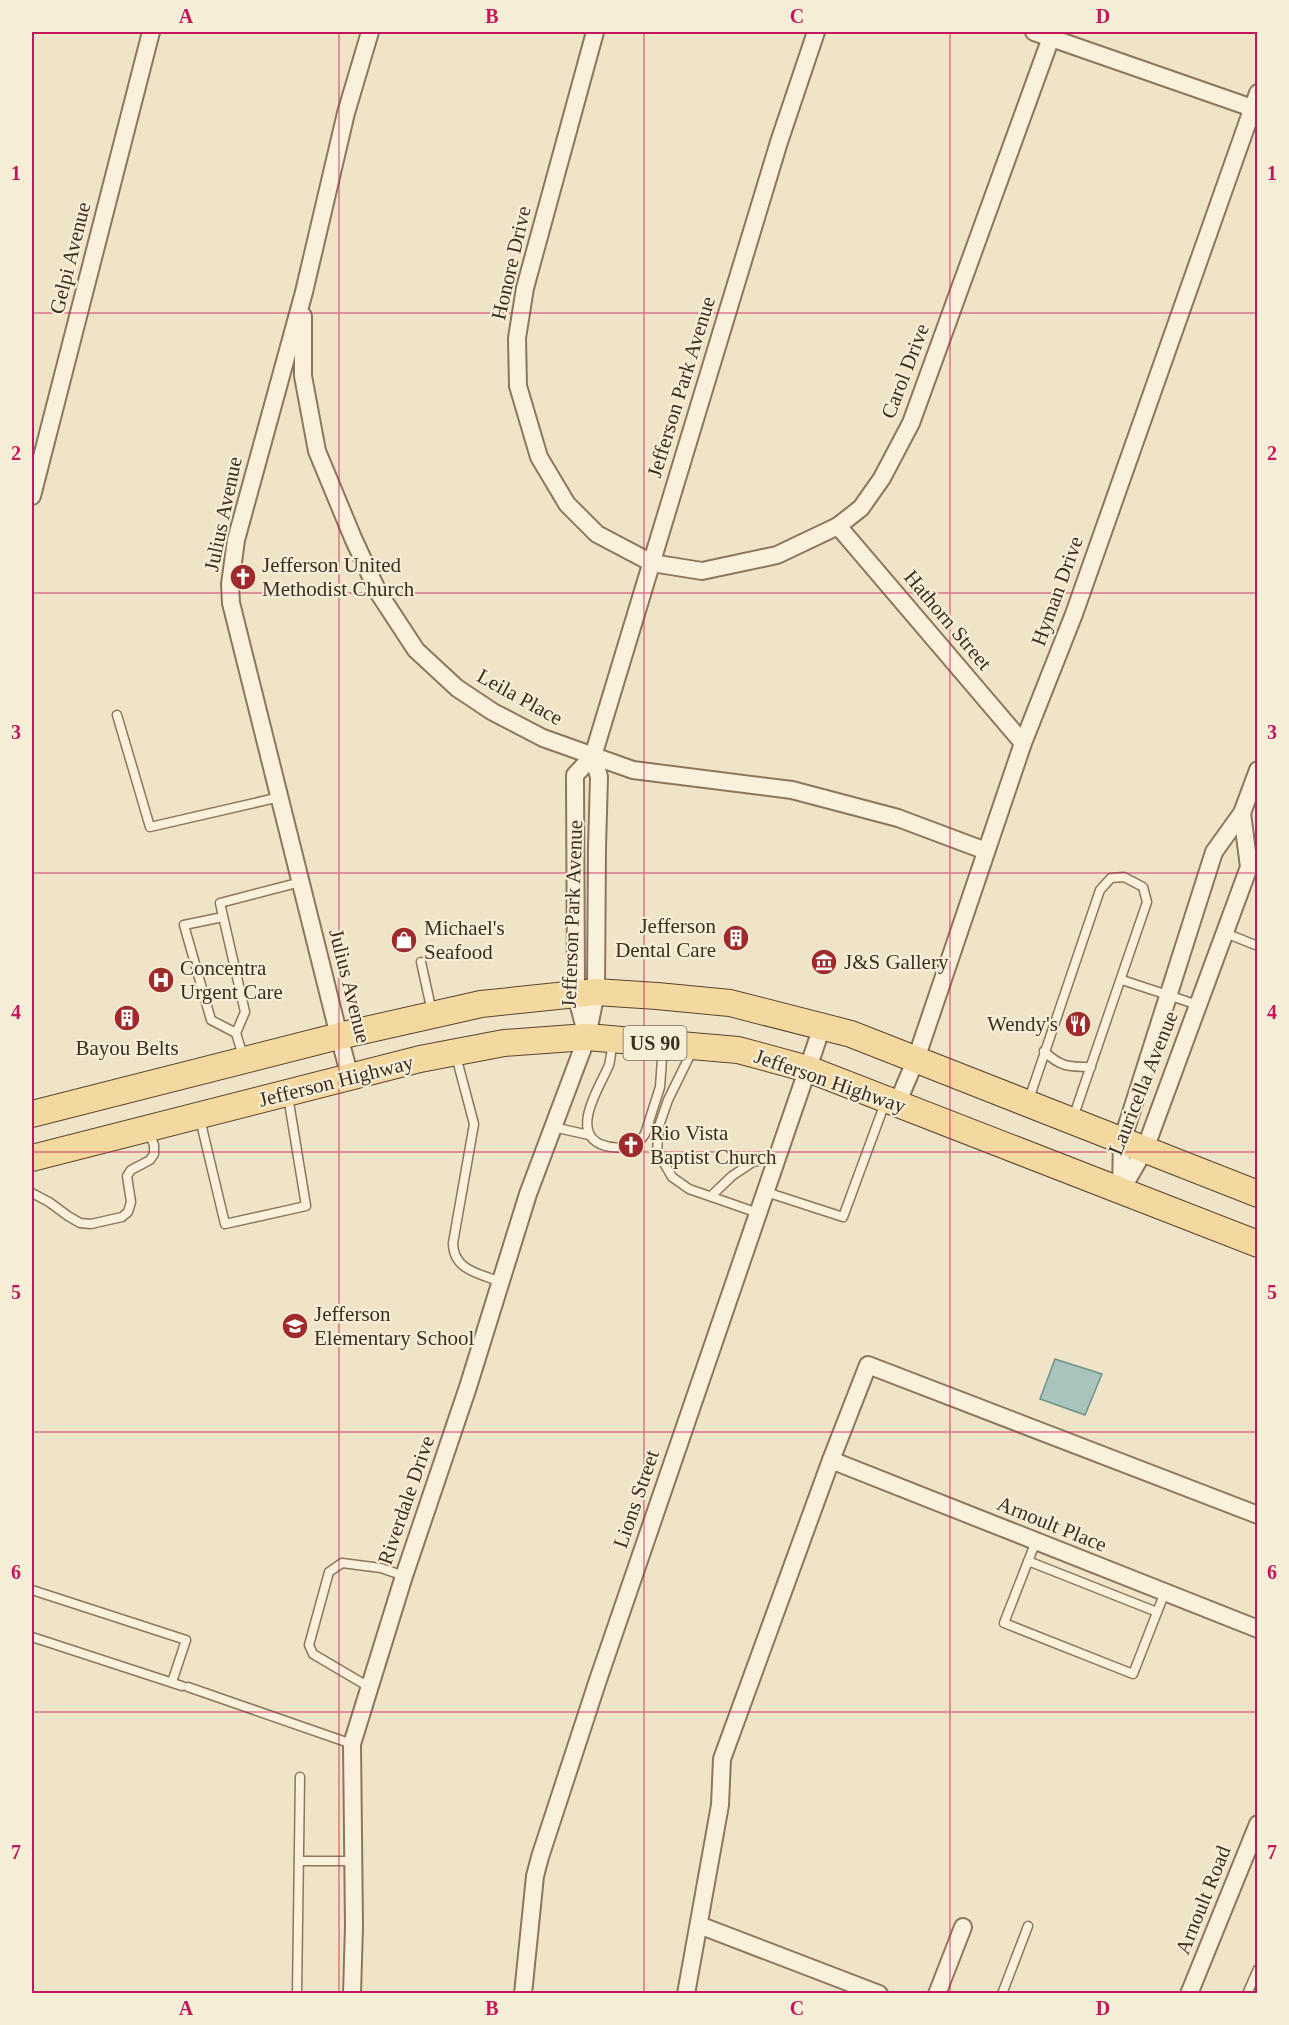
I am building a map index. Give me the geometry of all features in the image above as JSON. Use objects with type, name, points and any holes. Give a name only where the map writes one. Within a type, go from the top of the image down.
[{"type":"main road","name":"Jefferson Highway","points":[[32,1114],[339,1036],[481,1004],[586,993],[730,1003],[851,1034],[1257,1194]]},
{"type":"main road","name":"Jefferson Highway","points":[[32,1158],[456,1052],[504,1043],[587,1036],[738,1050],[808,1069],[1257,1244]]},
{"type":"street","name":"Gelpi Avenue","points":[[32,496],[151,32]]},
{"type":"street","name":"Julius Avenue","points":[[350,1077],[231,603],[230,584],[236,540],[303,292],[346,113],[370,32]]},
{"type":"street","name":"Honore Drive","points":[[595,32],[525,288],[517,338],[518,386],[539,457],[567,504],[597,534],[652,563]]},
{"type":"street","name":"Jefferson Park Avenue","points":[[587,1036],[575,775],[593,756],[779,142],[816,32]]},
{"type":"street","points":[[1034,32],[1052,35],[1256,104]]},
{"type":"street","name":"Carol Drive","points":[[652,563],[702,571],[777,555],[838,526],[861,508],[882,478],[910,423],[1052,35]]},
{"type":"street","name":"Hyman Drive","points":[[891,1102],[916,1059],[1023,743],[1074,614],[1256,104]]},
{"type":"street","name":"Leila Place","points":[[303,292],[303,376],[317,451],[378,592],[416,650],[457,688],[494,712],[543,738],[633,770],[792,790],[898,818],[986,851]]},
{"type":"street","name":"Hathorn Street","points":[[838,526],[1023,743]]},
{"type":"street","name":"Jefferson Park Avenue","points":[[586,993],[599,777],[593,756]]},
{"type":"street","name":"Lauricella Avenue","points":[[1121,1191],[1133,1145],[1198,1005],[1249,867],[1250,816],[1257,770]]},
{"type":"street","name":"Lauricella Avenue","points":[[1121,1191],[1169,995],[1214,852],[1250,816]]},
{"type":"street","name":"Lions Street","points":[[523,1994],[535,1876],[540,1857],[598,1680],[822,1027]]},
{"type":"street","name":"Riverdale Drive","points":[[352,1994],[352,1744],[528,1194],[587,1036]]},
{"type":"street","points":[[686,1994],[720,1805],[722,1759],[868,1365],[1257,1515]]},
{"type":"street","name":"Arnoult Place","points":[[831,1460],[1257,1629]]},
{"type":"street","name":"Arnoult Road","points":[[1189,1994],[1257,1824]]},
{"type":"street","points":[[699,1924],[879,1994]]},
{"type":"street","points":[[937,1994],[963,1927]]},
{"type":"lane","points":[[117,715],[150,827],[280,796]]},
{"type":"lane","points":[[1027,1103],[1100,890],[1111,878],[1124,877],[1143,886],[1147,902],[1072,1121]]},
{"type":"lane","points":[[244,1060],[236,1033],[245,1012],[220,903],[301,882]]},
{"type":"lane","points":[[223,917],[184,925],[211,1020],[236,1033]]},
{"type":"lane","points":[[1225,933],[1257,946]]},
{"type":"lane","points":[[422,962],[432,1015]]},
{"type":"lane","points":[[1122,980],[1198,1005]]},
{"type":"lane","points":[[613,1039],[609,1064],[598,1086],[586,1125],[589,1135],[595,1141],[605,1146],[619,1148],[630,1146],[641,1140],[645,1134],[660,1087],[663,1043]]},
{"type":"lane","points":[[694,1046],[668,1100],[659,1126],[657,1151],[672,1177],[689,1189],[758,1213]]},
{"type":"lane","points":[[1044,1051],[1054,1061],[1064,1066],[1091,1067]]},
{"type":"lane","points":[[456,1052],[474,1124],[453,1251],[462,1267],[501,1282]]},
{"type":"lane","points":[[200,1116],[225,1224],[306,1206],[288,1093]]},
{"type":"lane","points":[[766,1192],[843,1217],[891,1102]]},
{"type":"lane","points":[[554,1127],[589,1135]]},
{"type":"lane","points":[[32,1193],[50,1202],[80,1223],[91,1224],[122,1217],[128,1212],[130,1202],[127,1176],[131,1170],[150,1160],[154,1155],[154,1145],[148,1128]]},
{"type":"lane","points":[[711,1196],[732,1176],[753,1162],[778,1156]]},
{"type":"lane","points":[[1036,1541],[1004,1623],[1015,1628],[1133,1674],[1165,1592]]},
{"type":"lane","points":[[1028,1561],[1157,1612]]},
{"type":"lane","points":[[369,1688],[313,1654],[309,1645],[329,1572],[342,1563],[381,1569],[404,1576]]},
{"type":"lane","points":[[32,1590],[186,1640],[172,1682]]},
{"type":"lane","points":[[32,1637],[185,1686],[352,1744]]},
{"type":"lane","points":[[297,1994],[300,1777]]},
{"type":"lane","points":[[299,1861],[353,1861]]},
{"type":"lane","points":[[1002,1994],[1028,1926]]},
{"type":"lane","points":[[1247,1994],[1257,1969]]},
{"type":"water","points":[[1055,1359],[1102,1374],[1085,1415],[1040,1399]]},
{"type":"place","name":"Jefferson United Methodist Church","points":[[243,577]]},
{"type":"place","name":"Jefferson Dental Care","points":[[736,938]]},
{"type":"place","name":"Michael's Seafood","points":[[404,940]]},
{"type":"place","name":"J&S Gallery","points":[[824,962]]},
{"type":"place","name":"Concentra Urgent Care","points":[[161,980]]},
{"type":"place","name":"Bayou Belts","points":[[127,1018]]},
{"type":"place","name":"Wendy's","points":[[1078,1024]]},
{"type":"place","name":"Rio Vista Baptist Church","points":[[631,1145]]},
{"type":"place","name":"Jefferson Elementary School","points":[[295,1326]]}]
